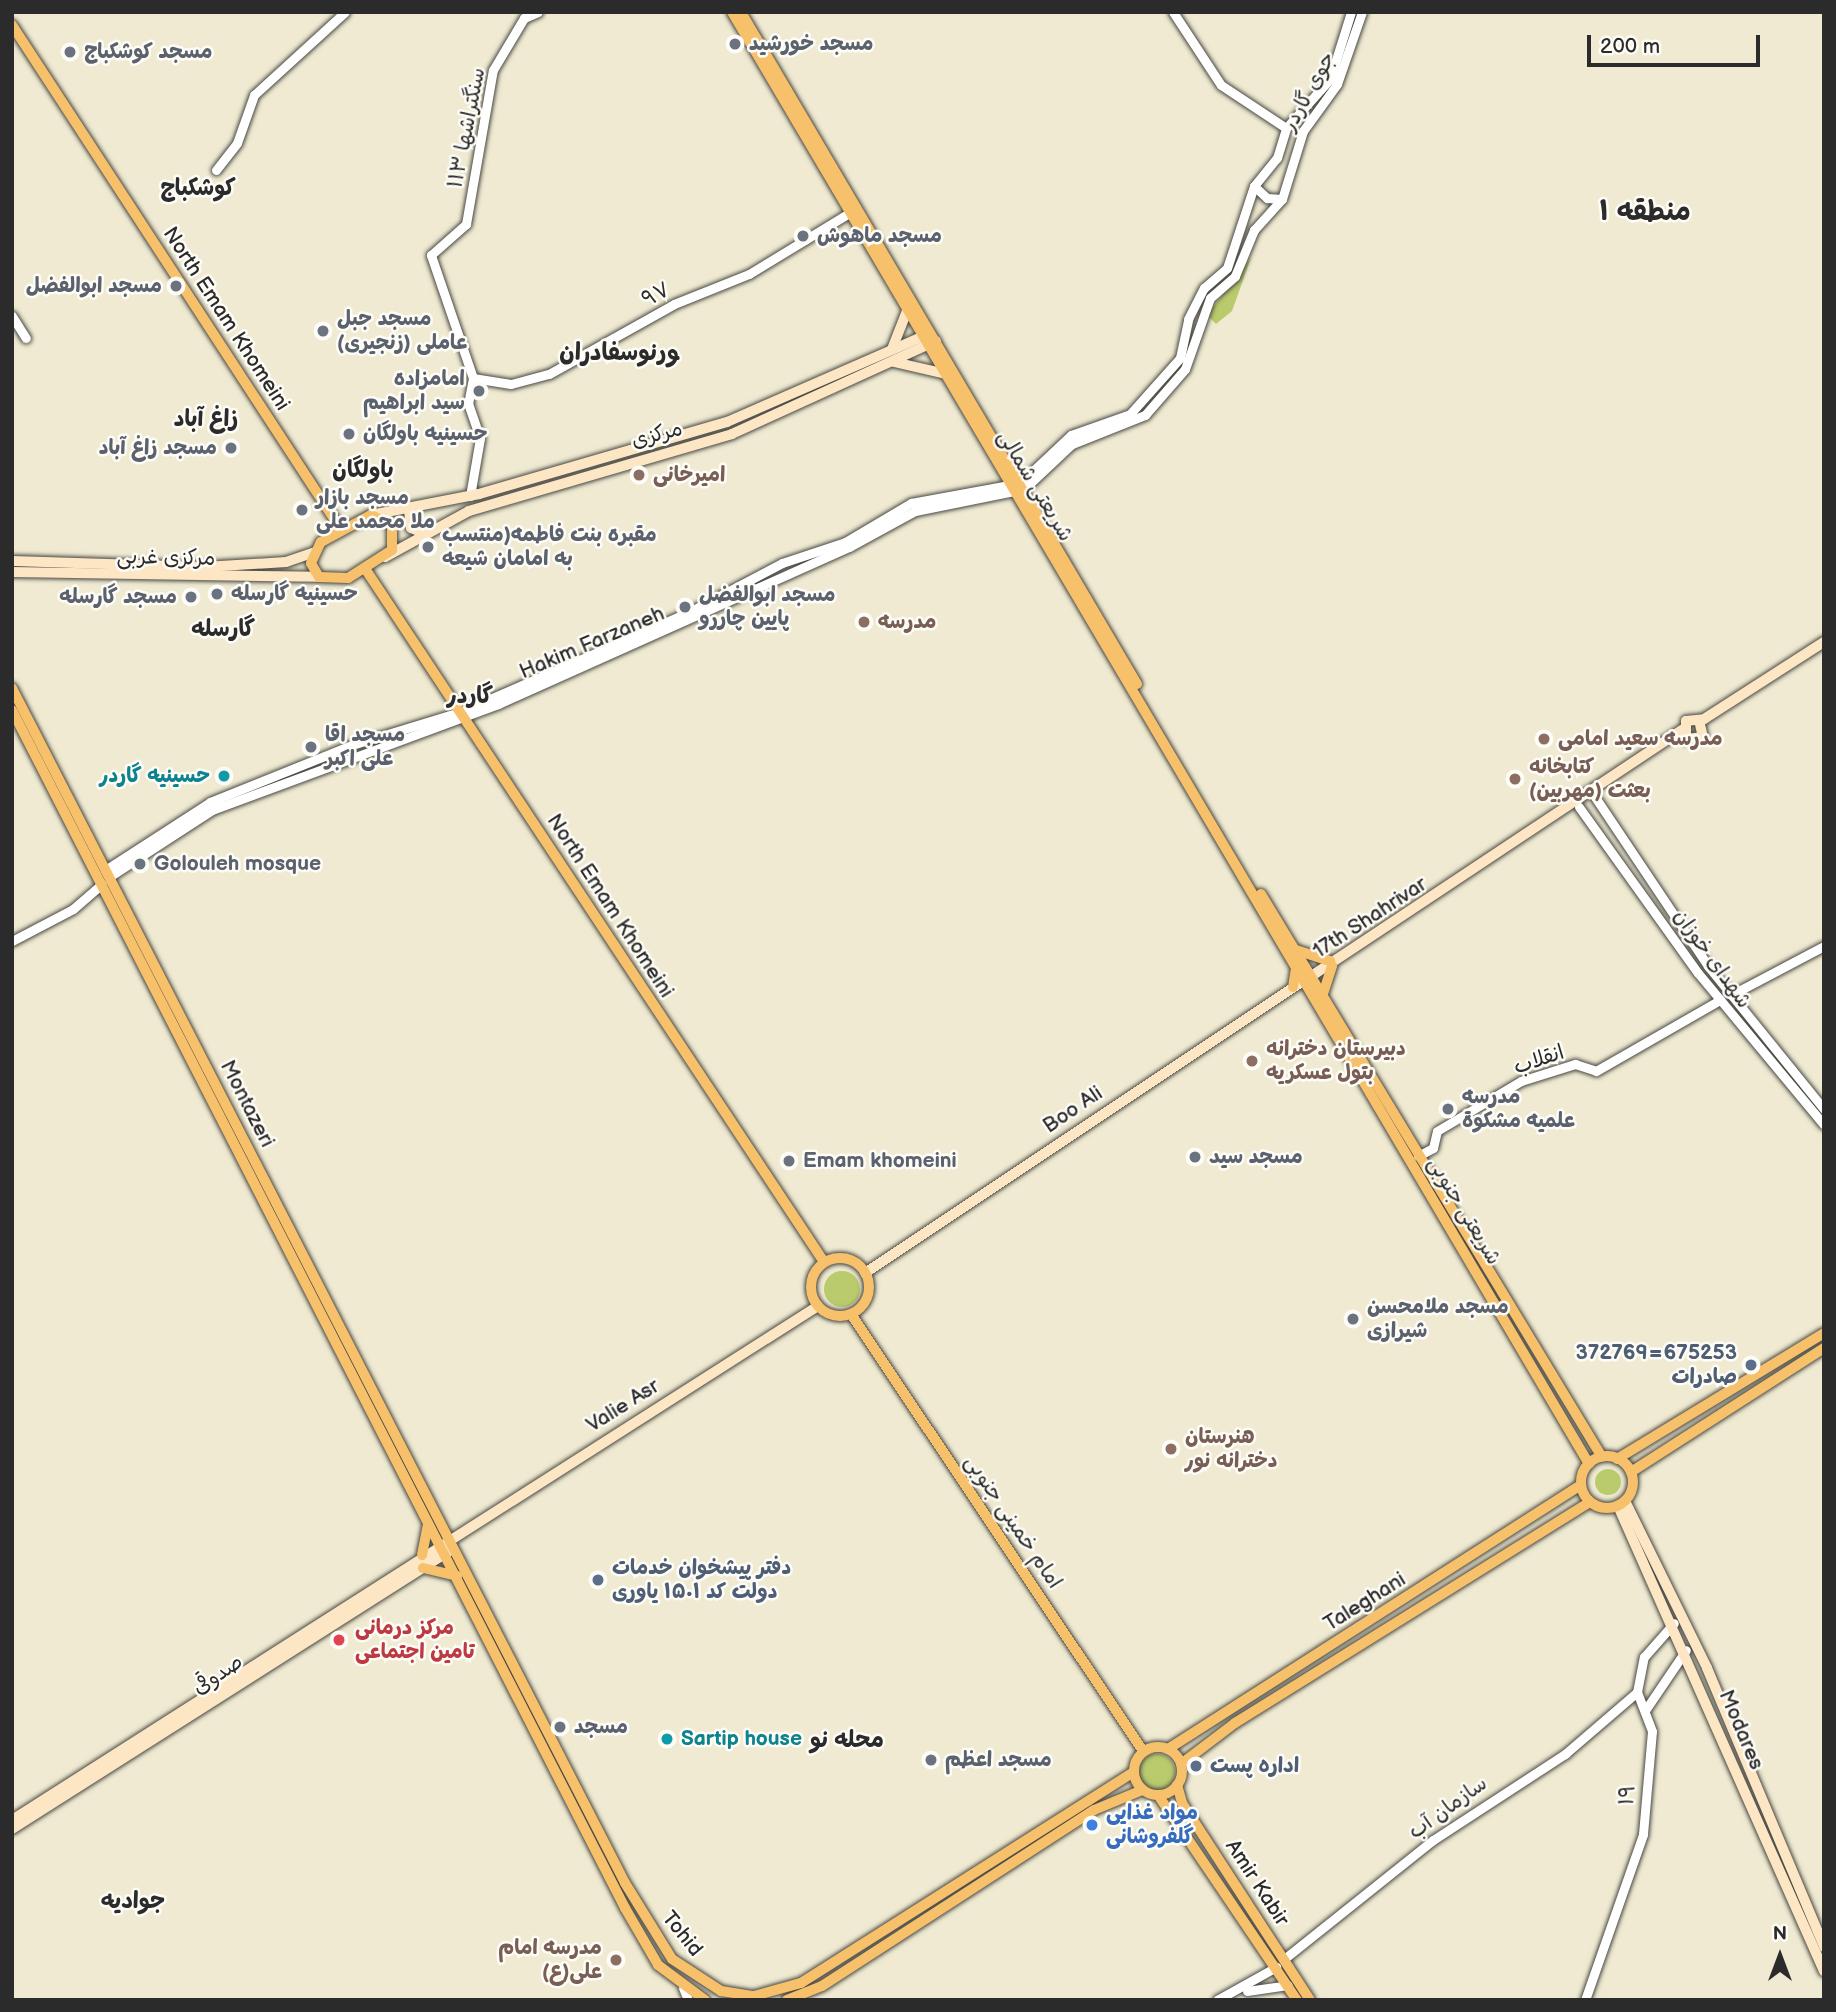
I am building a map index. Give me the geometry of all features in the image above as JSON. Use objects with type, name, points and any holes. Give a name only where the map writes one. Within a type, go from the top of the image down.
[{"type":"main road","name":"شریعتی شمالی","points":[[732,12],[907,311],[930,339],[946,374],[1019,488],[1296,969],[1307,979]]},
{"type":"main road","name":"شریعتی شمالی","points":[[741,12],[930,339],[1294,949],[1307,979]]},
{"type":"main road","name":"North Emam Khomeini","points":[[12,25],[340,528]]},
{"type":"main road","points":[[907,311],[891,350],[893,363],[946,374]]},
{"type":"main road","name":"مرکزی","points":[[371,514],[409,510],[470,496],[727,422],[891,350],[930,339]]},
{"type":"main road","name":"مرکزی","points":[[385,558],[469,511],[732,434],[893,363],[930,339]]},
{"type":"main road","points":[[532,478],[534,492]]},
{"type":"main road","points":[[409,510],[411,528],[427,534]]},
{"type":"main road","points":[[371,514],[384,517],[394,531],[385,558],[341,580],[319,577],[312,553],[340,528],[371,514]]},
{"type":"main road","name":"مرکزی غربی","points":[[12,561],[204,567],[296,561],[312,553]]},
{"type":"main road","points":[[296,561],[303,570],[297,577]]},
{"type":"main road","name":"North Emam Khomeini","points":[[366,569],[824,1262]]},
{"type":"main road","name":"مرکزی غربی","points":[[12,572],[319,577]]},
{"type":"main road","points":[[1824,642],[1702,724],[1700,740],[1684,735],[1688,720],[1702,724],[1824,648]]},
{"type":"main road","name":"Montazeri","points":[[12,688],[84,839]]},
{"type":"main road","name":"Montazeri","points":[[12,710],[105,877],[447,1546]]},
{"type":"main road","name":"17th Shahrivar","points":[[1331,963],[1595,797],[1684,735]]},
{"type":"main road","name":"17th Shahrivar","points":[[1307,979],[1684,735]]},
{"type":"main road","points":[[1294,949],[1331,963],[1322,997]]},
{"type":"main road","points":[[1293,988],[1296,969]]},
{"type":"main road","name":"Boo Ali","points":[[865,1273],[1307,979]]},
{"type":"main road","name":"شریعتی جنوبی","points":[[1307,979],[1322,997],[1602,1457]]},
{"type":"main road","name":"شریعتی جنوبی","points":[[1307,979],[1589,1464]]},
{"type":"main road","name":"Montazeri","points":[[272,1207],[427,1519],[447,1546]]},
{"type":"main road","points":[[844,1259],[865,1273],[867,1298],[850,1314],[832,1315],[818,1306],[811,1282],[824,1262],[844,1259]]},
{"type":"main road","name":"Valie Asr","points":[[447,1546],[818,1306]]},
{"type":"main road","name":"امام خمینی جنوبی","points":[[850,1314],[1143,1752]]},
{"type":"main road","points":[[1630,1456],[1634,1470],[1622,1503],[1590,1502],[1581,1485],[1589,1464],[1602,1457],[1617,1459],[1630,1456],[1824,1333]]},
{"type":"main road","points":[[1634,1470],[1824,1348]]},
{"type":"main road","points":[[1617,1459],[1634,1470]]},
{"type":"main road","name":"Taleghani","points":[[1168,1749],[1581,1485]]},
{"type":"main road","name":"Taleghani","points":[[1181,1764],[1191,1753],[1590,1502]]},
{"type":"main road","name":"Modares","points":[[1622,1503],[1824,1971]]},
{"type":"main road","name":"Modares","points":[[1622,1503],[1758,1790],[1824,1947]]},
{"type":"main road","points":[[422,1555],[427,1519]]},
{"type":"main road","name":"صدوقی","points":[[12,1820],[88,1775],[385,1585],[422,1555],[447,1546]]},
{"type":"main road","name":"صدوقی","points":[[385,1585],[424,1567],[447,1546]]},
{"type":"main road","name":"Tohid","points":[[447,1546],[457,1577],[655,1937],[695,1979],[722,1991],[754,1996],[801,1983],[1125,1794],[1142,1790]]},
{"type":"main road","name":"Tohid","points":[[447,1546],[581,1806],[658,1965],[697,1999]]},
{"type":"main road","points":[[424,1567],[457,1577]]},
{"type":"main road","points":[[1184,1740],[1191,1753]]},
{"type":"main road","points":[[1158,1796],[1177,1785],[1181,1764],[1168,1749],[1143,1752],[1133,1772],[1142,1790],[1177,1806]]},
{"type":"main road","name":"Tohid","points":[[787,2000],[822,1986],[922,1914],[1133,1772]]},
{"type":"main road","name":"صدوقی","points":[[12,1829],[88,1775]]},
{"type":"main road","points":[[1119,1782],[1125,1794]]},
{"type":"main road","name":"Amir Kabir","points":[[1177,1785],[1177,1806],[1280,1963],[1310,2000]]},
{"type":"main road","points":[[1748,1796],[1758,1790]]},
{"type":"main road","points":[[1280,1963],[1297,2000]]},
{"type":"street","points":[[216,170],[237,143],[254,96],[345,12]]},
{"type":"street","name":"سنگتراشها ۱۱۳","points":[[473,378],[431,255],[466,224],[494,70],[524,18],[538,12]]},
{"type":"street","points":[[1173,12],[1222,85],[1286,128]]},
{"type":"street","name":"جوی گاردر","points":[[1048,466],[1071,435],[1124,418],[1162,386],[1180,358],[1204,288],[1227,268],[1254,186],[1277,158],[1286,128],[1330,79],[1350,12]]},
{"type":"street","name":"جوی گاردر","points":[[1019,488],[1072,444],[1145,415],[1185,369],[1204,309],[1235,276],[1254,230],[1282,199],[1303,131],[1327,103],[1355,44],[1363,12]]},
{"type":"street","points":[[1316,97],[1327,103]]},
{"type":"street","points":[[1254,186],[1267,198],[1282,199]]},
{"type":"street","name":"۹۷","points":[[473,378],[511,384],[549,374],[683,299],[749,274],[849,214]]},
{"type":"street","points":[[1243,220],[1252,222],[1254,230]]},
{"type":"street","points":[[12,316],[26,338]]},
{"type":"street","points":[[470,496],[478,474],[478,430],[468,404],[473,378]]},
{"type":"street","points":[[478,474],[493,490]]},
{"type":"street","name":"Hakim Farzaneh","points":[[81,902],[105,877],[212,810],[355,752],[462,715],[748,589],[845,542],[911,503],[1019,488]]},
{"type":"street","name":"شهدای خوزان","points":[[1595,797],[1606,818],[1731,995],[1824,1109]]},
{"type":"street","name":"شهدای خوزان","points":[[1579,807],[1595,825],[1720,1000],[1824,1125]]},
{"type":"street","points":[[1595,825],[1606,818]]},
{"type":"street","points":[[12,934],[46,913],[81,902]]},
{"type":"street","points":[[12,941],[81,902]]},
{"type":"street","points":[[1731,995],[1824,946]]},
{"type":"street","name":"انقلاب","points":[[1418,1156],[1433,1148],[1437,1131],[1521,1081],[1575,1064],[1596,1071],[1720,1000]]},
{"type":"street","points":[[1637,1692],[1644,1657],[1674,1623]]},
{"type":"street","points":[[1646,1709],[1686,1650]]},
{"type":"street","name":"۱۹","points":[[1585,2000],[1600,1950],[1643,1834],[1652,1731],[1646,1709],[1637,1692]]},
{"type":"street","name":"سازمان آب","points":[[1217,2000],[1280,1963],[1433,1840],[1565,1754],[1637,1692]]},
{"type":"street","points":[[1230,2000],[1256,1986],[1288,1985]]},
{"type":"green space","points":[[1251,258],[1232,311],[1216,324],[1207,315]]},
{"type":"green space","points":[[842,1271],[855,1276],[860,1289],[855,1302],[842,1307],[829,1302],[824,1289],[829,1276]]},
{"type":"green space","points":[[1608,1469],[1617,1473],[1621,1482],[1617,1491],[1608,1495],[1599,1491],[1595,1482],[1599,1473]]},
{"type":"green space","points":[[1157,1754],[1170,1759],[1175,1772],[1170,1785],[1157,1790],[1144,1785],[1139,1772],[1144,1759]]},
{"type":"place","name":"مسجد خورشید","points":[[735,44]]},
{"type":"place","name":"مسجد کوشکباج","points":[[70,52]]},
{"type":"place","name":"مسجد ماهوش","points":[[803,236]]},
{"type":"place","name":"مسجد ابوالفضل","points":[[176,286]]},
{"type":"place","name":"مسجد جبل عاملی (زنجیری)","points":[[323,331]]},
{"type":"place","name":"امامزاده سید ابراهیم","points":[[479,391]]},
{"type":"place","name":"حسینیه باولگان","points":[[349,434]]},
{"type":"place","name":"مسجد زاغ آباد","points":[[231,448]]},
{"type":"place","name":"امیرخانی","points":[[639,475]]},
{"type":"place","name":"مسجد بازار ملا محمد علی","points":[[302,510]]},
{"type":"place","name":"مقبره بنت فاطمه(منتسب به امامان شیعه","points":[[428,547]]},
{"type":"place","name":"حسینیه گارسله","points":[[217,594]]},
{"type":"place","name":"مسجد گارسله","points":[[191,597]]},
{"type":"place","name":"مسجد ابوالفضل پایین چاررو","points":[[685,607]]},
{"type":"place","name":"مدرسه","points":[[864,622]]},
{"type":"place","name":"مدرسه سعید امامی","points":[[1544,739]]},
{"type":"place","name":"مسجد اقا علی اکبر","points":[[311,747]]},
{"type":"place","name":"حسینیه گاردر","points":[[224,776]]},
{"type":"place","name":"کتابخانه بعثت (مهربین)","points":[[1515,779]]},
{"type":"place","name":"Golouleh mosque","points":[[140,864]]},
{"type":"place","name":"دبیرستان دخترانه بتول عسکریه","points":[[1252,1061]]},
{"type":"place","name":"مدرسه علمیه مشکوة","points":[[1448,1109]]},
{"type":"place","name":"مسجد سید","points":[[1195,1157]]},
{"type":"place","name":"Emam khomeini","points":[[789,1161]]},
{"type":"place","name":"مسجد ملامحسن شیرازی","points":[[1353,1319]]},
{"type":"place","name":"372769=675253 صادرات","points":[[1751,1365]]},
{"type":"place","name":"هنرستان دخترانه نور","points":[[1171,1449]]},
{"type":"place","name":"دفتر پیشخوان خدمات دولت کد ۱۵۰۱ یاوری","points":[[598,1580]]},
{"type":"place","name":"مرکز درمانی تامین اجتماعی","points":[[339,1640]]},
{"type":"place","name":"مسجد","points":[[560,1727]]},
{"type":"place","name":"Sartip house","points":[[667,1739]]},
{"type":"place","name":"مسجد اعظم","points":[[931,1760]]},
{"type":"place","name":"اداره پست","points":[[1196,1766]]},
{"type":"place","name":"مواد غذایی گلفروشانی","points":[[1092,1825]]},
{"type":"place","name":"مدرسه امام علی(ع)","points":[[616,1960]]},
{"type":"district","name":"کوشکباج","points":[[198,188]]},
{"type":"district","name":"منطقه ۱","points":[[1645,212]]},
{"type":"district","name":"ورنوسفادران","points":[[620,353]]},
{"type":"district","name":"زاغ آباد","points":[[206,419]]},
{"type":"district","name":"باولگان","points":[[363,470]]},
{"type":"district","name":"گارسله","points":[[223,629]]},
{"type":"district","name":"گاردر","points":[[470,696]]},
{"type":"district","name":"محله نو","points":[[847,1740]]},
{"type":"district","name":"جوادیه","points":[[133,1901]]}]
